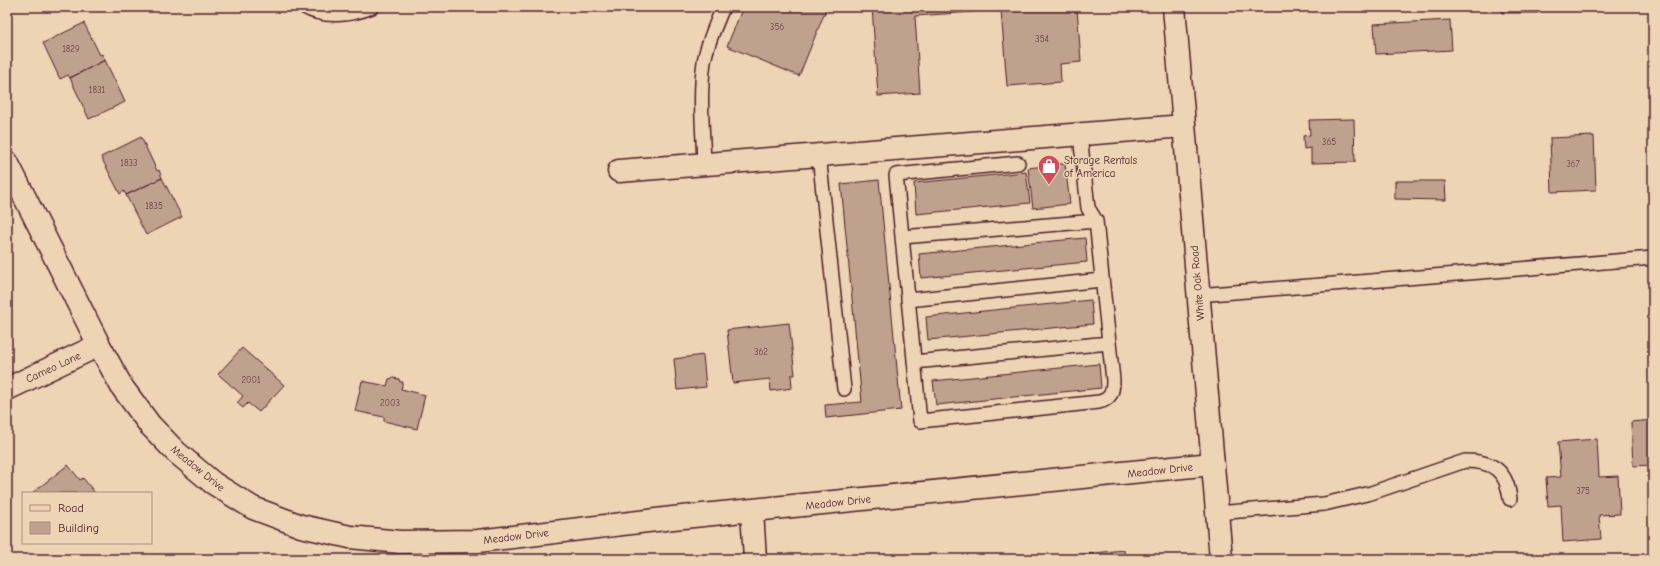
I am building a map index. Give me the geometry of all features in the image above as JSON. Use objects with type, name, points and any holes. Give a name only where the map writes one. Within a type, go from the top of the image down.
[{"type":"street","name":"White Oak Road","points":[[1174,7],[1221,559]]},
{"type":"street","points":[[618,171],[1184,126]]},
{"type":"street","name":"Meadow Drive","points":[[7,162],[99,346],[122,386],[150,424],[176,452],[212,483],[253,508],[301,526],[350,537],[393,542],[478,541],[752,511],[1212,464]]},
{"type":"street","name":"Cameo Lane","points":[[7,389],[99,346]]},
{"type":"street","points":[[752,511],[755,559]]},
{"type":"lane","points":[[304,7],[333,15],[347,14],[372,7]]},
{"type":"lane","points":[[704,164],[702,89],[704,62],[723,7]]},
{"type":"lane","points":[[1018,163],[896,175],[920,421],[1106,400],[1111,394],[1113,388],[1096,222],[1088,208],[1080,135]]},
{"type":"lane","points":[[819,155],[844,390]]},
{"type":"lane","points":[[902,237],[1096,222]]},
{"type":"lane","points":[[1198,295],[1653,258]]},
{"type":"lane","points":[[908,300],[1102,280]]},
{"type":"lane","points":[[914,362],[1109,343]]},
{"type":"lane","points":[[1216,513],[1324,504],[1371,493],[1465,461],[1480,461],[1495,467],[1505,479],[1510,499]]},
{"type":"building","points":[[743,7],[827,7],[799,76],[727,46]]},
{"type":"building","points":[[872,7],[1077,7],[1081,62],[1060,64],[1061,82],[1007,86],[1001,10],[915,16],[920,93],[878,96]]},
{"type":"building","points":[[1502,7],[1538,7],[1538,13],[1502,13]]},
{"type":"building","points":[[1450,20],[1452,50],[1376,54],[1374,24]]},
{"type":"building","points":[[84,23],[100,55],[102,54],[105,60],[70,78],[68,75],[60,79],[43,43]]},
{"type":"building","points":[[105,60],[125,102],[89,119],[70,78]]},
{"type":"building","points":[[1354,119],[1355,162],[1311,163],[1311,148],[1304,149],[1303,136],[1310,135],[1309,120]]},
{"type":"building","points":[[1594,136],[1596,190],[1552,192],[1550,138]]},
{"type":"building","points":[[141,137],[157,171],[159,170],[162,178],[126,195],[124,191],[120,194],[101,157]]},
{"type":"building","name":"Storage Rentals of America","points":[[1065,164],[1070,204],[1033,208],[1028,168]]},
{"type":"building","points":[[1026,172],[1030,203],[916,214],[914,183]]},
{"type":"building","points":[[162,178],[182,217],[146,235],[126,195]]},
{"type":"building","points":[[879,180],[901,410],[826,418],[825,405],[862,402],[841,184]]},
{"type":"building","points":[[1395,181],[1445,181],[1446,200],[1395,199]]},
{"type":"building","points":[[1085,238],[1087,262],[921,278],[919,254]]},
{"type":"building","points":[[1091,300],[1093,324],[928,340],[926,317]]},
{"type":"building","points":[[789,323],[795,375],[791,375],[792,388],[771,391],[770,379],[733,383],[727,330]]},
{"type":"building","points":[[242,348],[284,385],[259,412],[248,403],[243,408],[237,403],[243,396],[218,374]]},
{"type":"building","points":[[703,355],[706,387],[677,390],[674,359]]},
{"type":"building","points":[[1099,364],[1101,388],[936,405],[933,381]]},
{"type":"building","points":[[389,379],[399,379],[400,382],[403,382],[401,389],[425,395],[417,429],[384,421],[384,417],[355,411],[362,381],[387,386]]},
{"type":"building","points":[[1653,420],[1653,465],[1633,466],[1631,422]]},
{"type":"building","points":[[1597,439],[1599,477],[1618,476],[1620,514],[1599,515],[1601,539],[1563,542],[1561,505],[1548,506],[1546,478],[1561,477],[1558,442]]},
{"type":"building","points":[[68,465],[80,480],[83,478],[94,492],[33,492]]},
{"type":"building","points":[[1124,550],[1125,559],[1034,559]]},
{"type":"place","name":"Storage Rentals of America","points":[[1049,186]]}]
